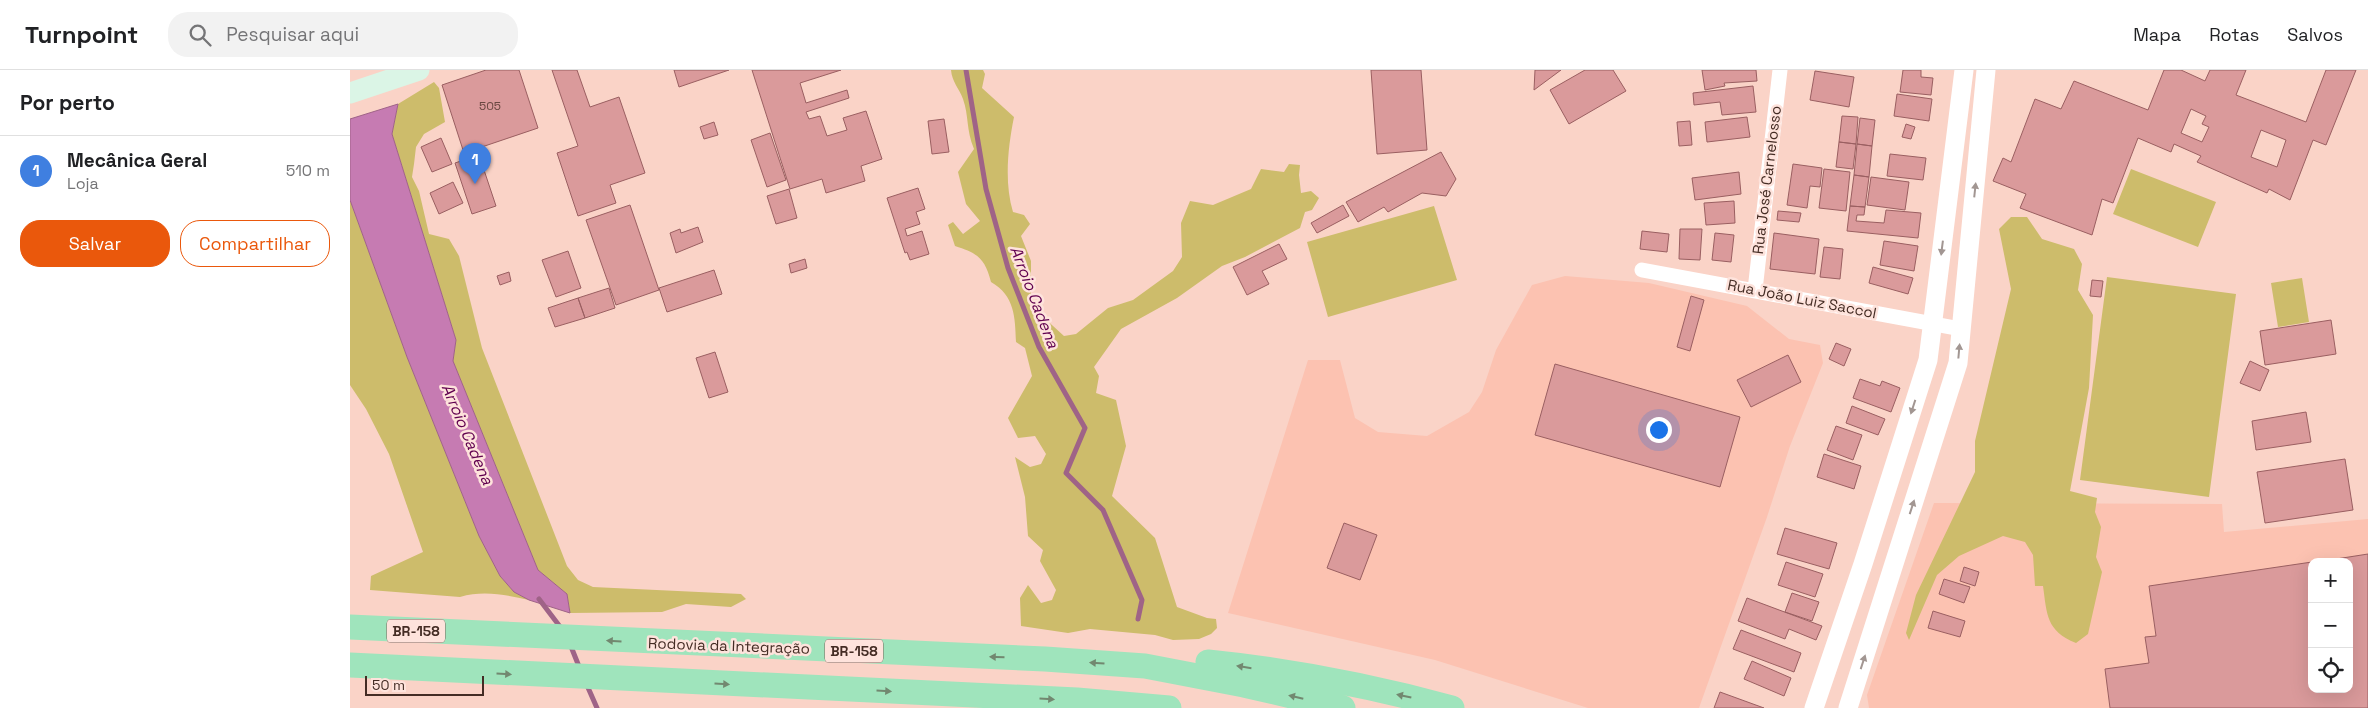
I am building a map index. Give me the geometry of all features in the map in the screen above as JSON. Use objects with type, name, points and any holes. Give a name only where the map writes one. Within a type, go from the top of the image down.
[{"type":"highway","name":"Rodovia da Integração","points":[[350,627],[663,643],[1045,659],[1145,666],[1244,685],[1344,708]]},
{"type":"highway","points":[[1145,666],[1208,662],[1335,682],[1409,696],[1452,708]]},
{"type":"highway","points":[[350,665],[1077,700],[1169,708]]},
{"type":"main road","points":[[350,93],[404,74]]},
{"type":"street","name":"Rua José Carnelosso","points":[[1754,290],[1780,70]]},
{"type":"street","points":[[1814,708],[1863,564],[1928,360],[1964,70]]},
{"type":"street","points":[[1848,708],[1958,363],[1986,70]]},
{"type":"street","name":"Rua João Luiz Saccol","points":[[1642,270],[1962,329]]},
{"type":"shaded area","points":[[951,70],[983,70],[985,74],[982,88],[1014,117],[1009,152],[1008,177],[1010,201],[1013,212],[1024,215],[1030,224],[1021,236],[1031,261],[1031,295],[1041,315],[1064,336],[1076,334],[1108,308],[1133,300],[1173,271],[1182,257],[1181,223],[1190,201],[1213,205],[1251,189],[1261,169],[1284,172],[1289,164],[1300,165],[1301,193],[1311,191],[1319,198],[1312,210],[1305,212],[1300,228],[1245,257],[1222,266],[1177,298],[1121,329],[1094,367],[1099,376],[1096,393],[1116,400],[1126,446],[1112,496],[1155,538],[1177,607],[1207,618],[1216,619],[1217,628],[1211,634],[1199,639],[1173,640],[1155,635],[1090,629],[1068,633],[1021,626],[1020,598],[1028,585],[1041,603],[1052,600],[1056,590],[1040,561],[1043,550],[1028,536],[1025,497],[1015,457],[1030,467],[1041,464],[1046,454],[1035,436],[1018,438],[1008,418],[1032,376],[1025,348],[1016,342],[1012,308],[1005,294],[991,282],[983,262],[969,251],[955,246],[948,225],[953,222],[963,234],[980,221],[966,204],[958,172],[974,149],[965,105]]},
{"type":"shaded area","points":[[434,82],[439,88],[445,122],[424,134],[416,147],[412,177],[419,191],[429,234],[449,239],[459,256],[482,348],[567,566],[578,580],[593,587],[741,594],[746,599],[731,607],[686,604],[662,612],[570,613],[567,594],[538,570],[453,361],[456,340],[392,134],[398,104]]},
{"type":"shaded area","points":[[2131,169],[2216,202],[2198,247],[2113,214]]},
{"type":"shaded area","points":[[350,200],[407,357],[479,536],[500,576],[514,592],[529,600],[495,594],[460,597],[370,590],[371,576],[423,552],[389,454],[366,409],[350,385]]},
{"type":"shaded area","points":[[1434,206],[1457,280],[1328,317],[1307,242]]},
{"type":"shaded area","points":[[2011,217],[2027,217],[2042,239],[2074,249],[2082,264],[2078,290],[2093,315],[2089,388],[2070,491],[2097,498],[2095,512],[2101,527],[2096,557],[2102,572],[2088,634],[2076,643],[2066,638],[2053,627],[2047,613],[2043,586],[2035,586],[2033,555],[2025,542],[2003,536],[1959,556],[1937,575],[1909,640],[1906,633],[1916,595],[1975,472],[1975,441],[2011,289],[1999,229]]},
{"type":"shaded area","points":[[1565,276],[1649,283],[1747,306],[1789,339],[1820,345],[1823,363],[1790,446],[1767,517],[1699,708],[1588,708],[1435,660],[1228,613],[1308,360],[1340,360],[1355,418],[1378,432],[1427,436],[1469,412],[1482,392],[1496,350],[1532,285]]},
{"type":"shaded area","points":[[2107,277],[2236,294],[2209,497],[2080,480]]},
{"type":"shaded area","points":[[2302,278],[2309,322],[2278,327],[2271,283]]},
{"type":"shaded area","points":[[1934,503],[2222,504],[2224,532],[2368,519],[2368,708],[1869,708],[1867,695]]},
{"type":"water","name":"Arroio Cadena","points":[[398,104],[392,134],[456,340],[453,361],[538,570],[567,594],[570,613],[529,600],[514,592],[500,576],[479,536],[407,357],[350,200],[350,119]]},
{"type":"building","points":[[486,70],[519,70],[538,128],[464,153],[442,85]]},
{"type":"building","points":[[552,70],[577,70],[590,107],[619,97],[645,173],[610,185],[616,203],[578,216],[557,153],[578,146]]},
{"type":"building","points":[[674,70],[729,70],[679,87]]},
{"type":"building","points":[[752,70],[841,70],[800,83],[806,103],[847,90],[849,98],[806,112],[809,119],[820,116],[827,136],[847,130],[843,118],[866,111],[882,159],[861,166],[865,181],[826,193],[822,179],[790,189]]},
{"type":"building","points":[[1371,70],[1421,70],[1427,150],[1377,154]]},
{"type":"building","points":[[1535,70],[1561,70],[1534,90]]},
{"type":"building","points":[[1585,70],[1613,70],[1626,91],[1569,124],[1550,90]]},
{"type":"building","points":[[1702,70],[1756,70],[1757,81],[1724,83],[1725,86],[1705,90]]},
{"type":"building","points":[[1903,70],[1921,70],[1921,77],[1933,78],[1931,95],[1900,92]]},
{"type":"building","points":[[2164,70],[2181,70],[2205,81],[2210,70],[2246,70],[2236,95],[2306,122],[2326,70],[2356,70],[2326,145],[2313,140],[2290,200],[2269,189],[2267,193],[2197,162],[2201,156],[2174,144],[2171,152],[2138,138],[2113,203],[2102,199],[2092,235],[2020,208],[2026,194],[1993,181],[2003,158],[2011,162],[2035,99],[2061,109],[2074,81],[2148,110]],"holes":[[[2191,109],[2206,116],[2202,124],[2209,127],[2202,142],[2181,133]],[[2261,130],[2286,140],[2277,167],[2251,157]]]},
{"type":"building","points":[[1815,71],[1854,77],[1849,107],[1810,100]]},
{"type":"building","points":[[1753,86],[1756,112],[1722,115],[1720,102],[1694,105],[1693,93]]},
{"type":"building","points":[[1897,94],[1932,99],[1929,121],[1894,116]]},
{"type":"building","points":[[1842,116],[1858,117],[1856,144],[1839,142]]},
{"type":"building","points":[[1747,117],[1750,137],[1707,142],[1705,122]]},
{"type":"building","points":[[1860,118],[1875,120],[1872,146],[1857,144]]},
{"type":"building","points":[[944,119],[949,152],[932,154],[928,121]]},
{"type":"building","points":[[1690,121],[1692,145],[1679,146],[1677,122]]},
{"type":"building","points":[[714,122],[718,135],[704,139],[700,127]]},
{"type":"building","points":[[1906,124],[1915,127],[1911,139],[1902,137]]},
{"type":"building","points":[[770,133],[786,180],[767,187],[751,140]]},
{"type":"building","points":[[441,138],[452,164],[432,172],[421,147]]},
{"type":"building","points":[[1839,142],[1856,144],[1853,169],[1836,167]]},
{"type":"building","points":[[1857,144],[1872,146],[1869,177],[1854,175]]},
{"type":"building","points":[[1441,152],[1456,179],[1446,196],[1422,193],[1388,212],[1384,207],[1358,222],[1346,202]]},
{"type":"building","points":[[1890,154],[1926,158],[1923,180],[1887,176]]},
{"type":"building","points":[[479,155],[496,206],[472,214],[455,163]]},
{"type":"building","points":[[1793,164],[1822,168],[1820,187],[1810,186],[1807,208],[1787,205]]},
{"type":"building","points":[[1824,169],[1850,172],[1846,211],[1819,208]]},
{"type":"building","points":[[1739,172],[1741,194],[1695,200],[1692,178]]},
{"type":"building","points":[[1854,175],[1869,177],[1865,207],[1850,206]]},
{"type":"building","points":[[1871,177],[1909,182],[1905,210],[1867,205]]},
{"type":"building","points":[[453,182],[463,203],[439,214],[430,193]]},
{"type":"building","points":[[918,188],[925,209],[916,212],[920,224],[905,229],[907,236],[922,231],[929,254],[910,260],[907,252],[905,253],[887,198]]},
{"type":"building","points":[[789,189],[797,218],[776,224],[767,196]]},
{"type":"building","points":[[1734,201],[1735,223],[1706,225],[1704,203]]},
{"type":"building","points":[[630,205],[659,290],[616,305],[586,220]]},
{"type":"building","points":[[1343,205],[1349,216],[1317,233],[1311,223]]},
{"type":"building","points":[[1850,206],[1865,207],[1864,215],[1857,215],[1856,221],[1884,223],[1886,210],[1921,213],[1918,238],[1847,231]]},
{"type":"building","points":[[1778,211],[1801,213],[1799,222],[1777,220]]},
{"type":"building","points":[[698,227],[703,242],[676,253],[670,233],[680,229],[681,233]]},
{"type":"building","points":[[1680,229],[1702,229],[1700,260],[1679,259]]},
{"type":"building","points":[[1642,231],[1669,234],[1667,252],[1640,249]]},
{"type":"building","points":[[1715,233],[1734,235],[1731,262],[1712,260]]},
{"type":"building","points":[[1774,233],[1819,239],[1815,274],[1770,269]]},
{"type":"building","points":[[1884,241],[1918,246],[1914,271],[1880,265]]},
{"type":"building","points":[[1279,244],[1287,259],[1262,271],[1269,284],[1247,295],[1233,267]]},
{"type":"building","points":[[1824,247],[1843,249],[1840,279],[1820,277]]},
{"type":"building","points":[[568,251],[581,288],[556,297],[542,260]]},
{"type":"building","points":[[805,259],[807,268],[791,273],[789,264]]},
{"type":"building","points":[[1873,267],[1913,278],[1908,294],[1869,283]]},
{"type":"building","points":[[714,270],[722,294],[667,312],[659,288]]},
{"type":"building","points":[[509,272],[511,281],[500,285],[497,276]]},
{"type":"building","points":[[2092,280],[2103,281],[2101,297],[2090,296]]},
{"type":"building","points":[[609,288],[615,308],[585,318],[578,298]]},
{"type":"building","points":[[1691,296],[1704,300],[1690,351],[1677,347]]},
{"type":"building","points":[[578,298],[585,318],[555,327],[548,308]]},
{"type":"building","points":[[2331,320],[2336,354],[2265,365],[2260,331]]},
{"type":"building","points":[[1836,343],[1851,349],[1844,366],[1829,359]]},
{"type":"building","points":[[715,352],[728,392],[709,398],[696,358]]},
{"type":"building","points":[[1788,355],[1801,382],[1751,407],[1737,380]]},
{"type":"building","points":[[2250,361],[2269,370],[2260,391],[2240,383]]},
{"type":"building","points":[[1555,364],[1740,417],[1720,487],[1535,435]]},
{"type":"building","points":[[1860,379],[1880,386],[1882,381],[1900,388],[1891,412],[1853,398]]},
{"type":"building","points":[[1852,406],[1885,419],[1878,435],[1846,423]]},
{"type":"building","points":[[2306,412],[2311,442],[2256,450],[2252,421]]},
{"type":"building","points":[[1836,426],[1862,435],[1853,460],[1827,450]]},
{"type":"building","points":[[1824,454],[1861,466],[1854,489],[1817,477]]},
{"type":"building","points":[[2345,459],[2353,510],[2265,523],[2257,472]]},
{"type":"building","points":[[1344,523],[1377,535],[1360,580],[1327,568]]},
{"type":"building","points":[[1785,528],[1837,543],[1829,569],[1777,554]]},
{"type":"building","points":[[2368,554],[2368,708],[2110,708],[2105,669],[2149,663],[2145,637],[2156,636],[2149,586],[2308,563],[2308,693],[2353,693],[2353,558],[2342,558]]},
{"type":"building","points":[[1786,562],[1823,574],[1815,597],[1778,585]]},
{"type":"building","points":[[1964,567],[1979,572],[1975,586],[1960,581]]},
{"type":"building","points":[[1944,579],[1970,587],[1964,603],[1939,594]]},
{"type":"building","points":[[1792,593],[1819,602],[1812,621],[1785,612]]},
{"type":"building","points":[[1747,598],[1822,626],[1816,640],[1789,629],[1785,639],[1738,621]]},
{"type":"building","points":[[1933,611],[1965,621],[1960,637],[1928,628]]},
{"type":"building","points":[[1741,630],[1801,653],[1794,672],[1733,649]]},
{"type":"building","points":[[1752,661],[1791,678],[1784,696],[1744,679]]},
{"type":"building","points":[[1720,692],[1764,708],[1714,708]]},
{"type":"waterway","name":"Arroio Cadena","points":[[966,70],[986,189],[1008,268],[1039,347],[1085,428],[1066,473],[1103,510],[1142,600],[1138,619]]},
{"type":"waterway","name":"Arroio Cadena","points":[[539,599],[561,628]]},
{"type":"waterway","name":"Arroio Cadena","points":[[570,644],[580,669]]},
{"type":"waterway","name":"Arroio Cadena","points":[[586,683],[597,708]]},
{"type":"place","name":"Mecânica Geral","points":[[475,184]]}]
